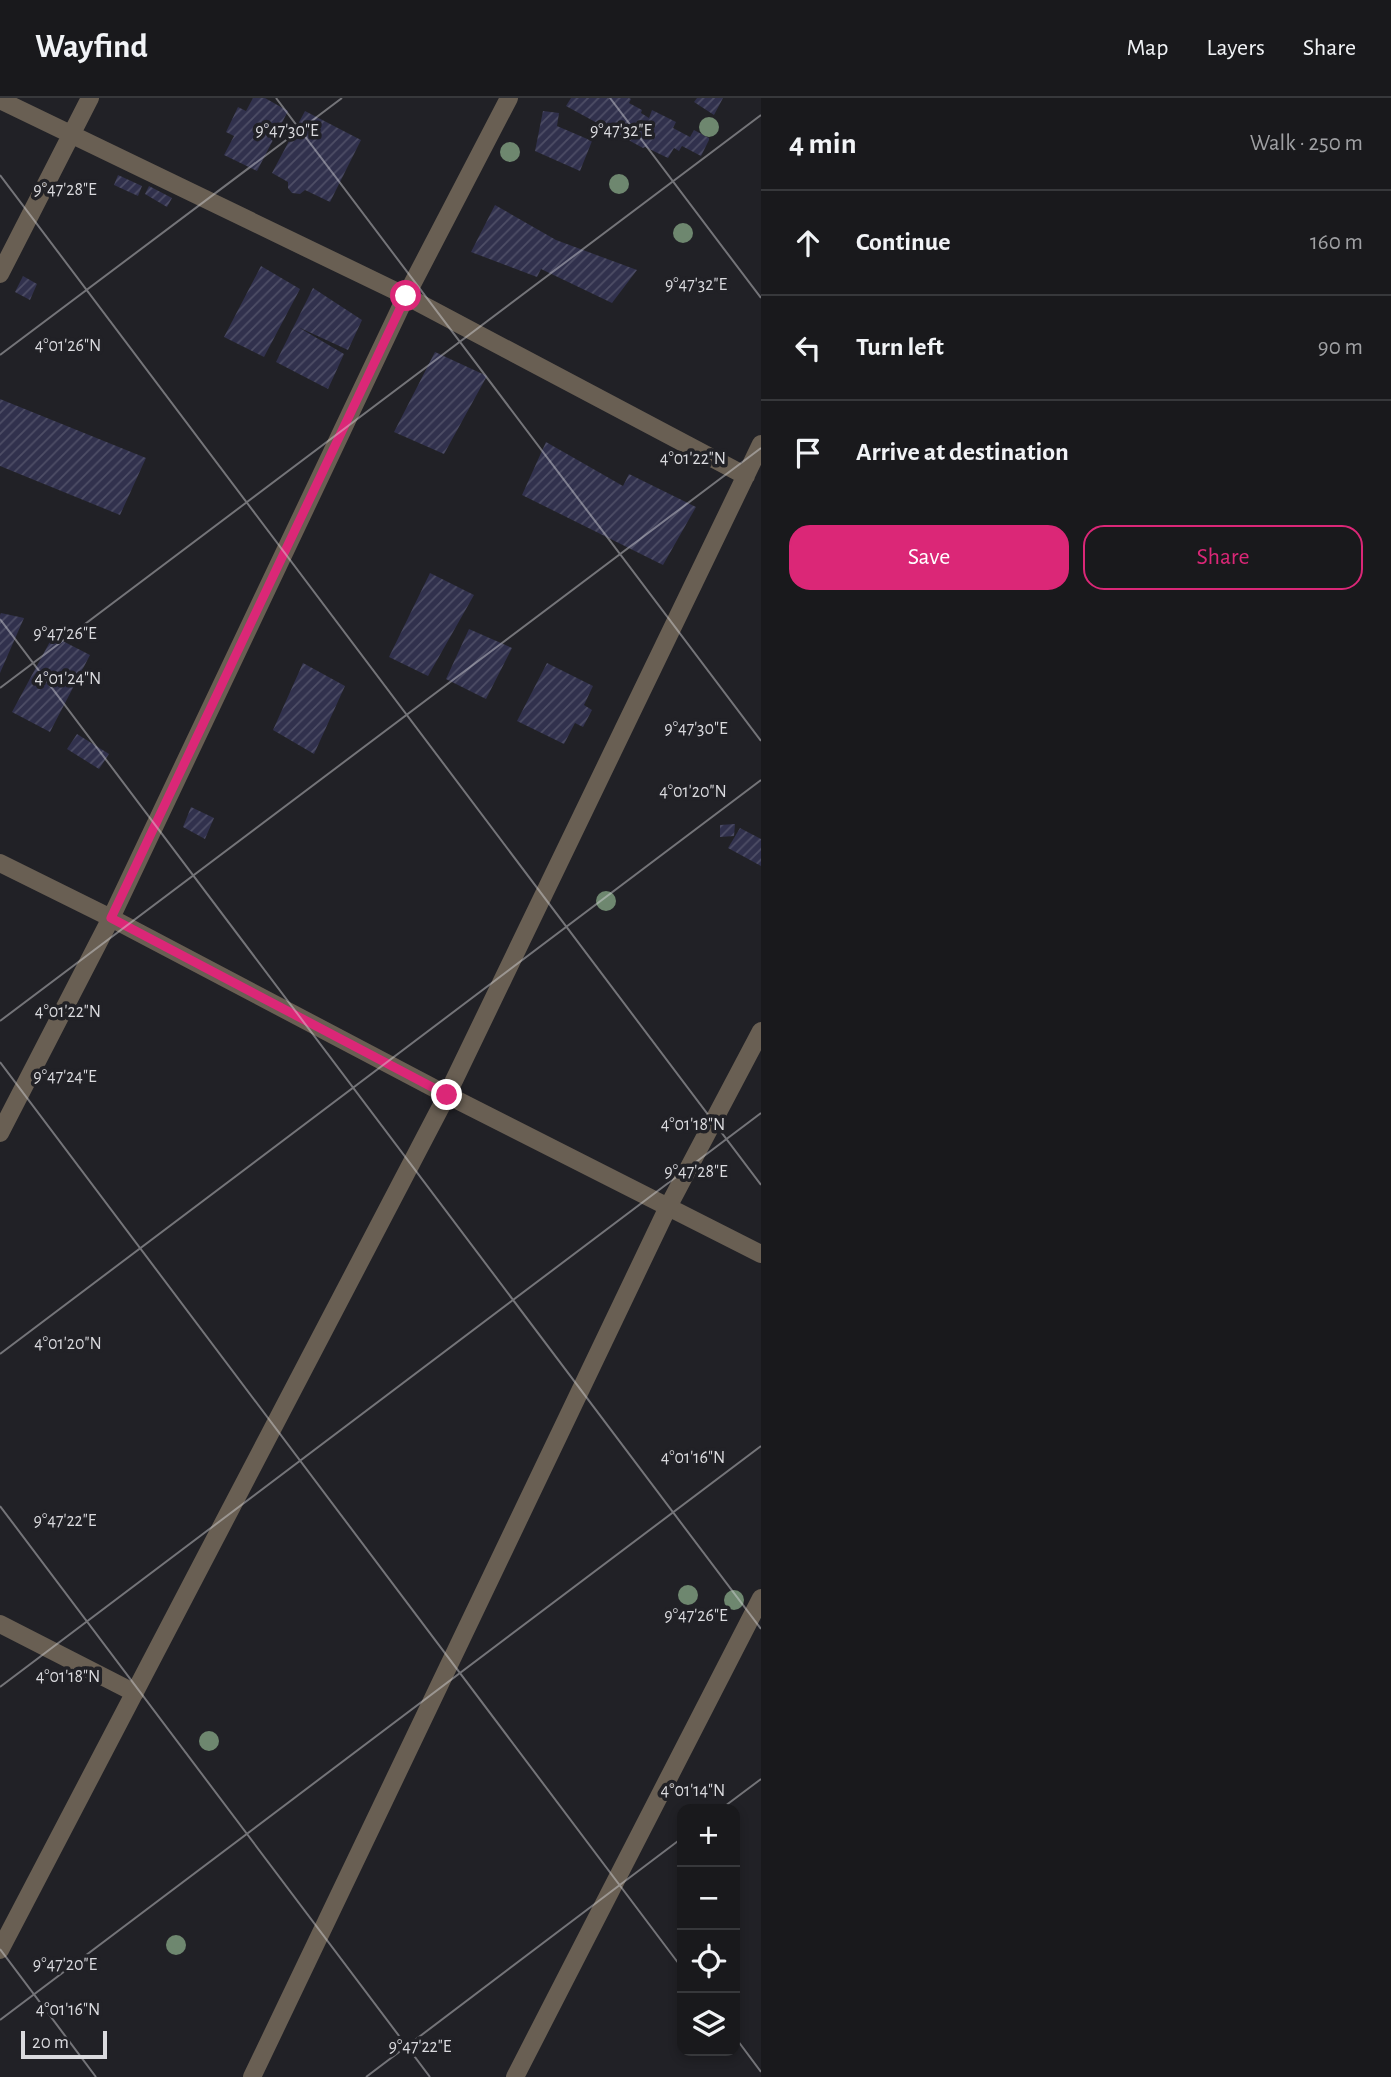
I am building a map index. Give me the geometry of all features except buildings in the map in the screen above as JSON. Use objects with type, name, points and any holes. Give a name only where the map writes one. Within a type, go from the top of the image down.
[{"type":"street","points":[[0,274],[90,98]]},
{"type":"street","points":[[0,1133],[111,918],[406,296],[509,98]]},
{"type":"street","points":[[0,100],[406,296],[746,476]]},
{"type":"street","points":[[0,1951],[447,1095],[761,444]]},
{"type":"street","points":[[0,863],[761,1254]]},
{"type":"street","points":[[252,2077],[668,1208],[761,1031]]},
{"type":"street","points":[[515,2077],[761,1598]]},
{"type":"street","points":[[0,1625],[135,1693]]},
{"type":"route","points":[[406,296],[111,918],[447,1095]]}]
